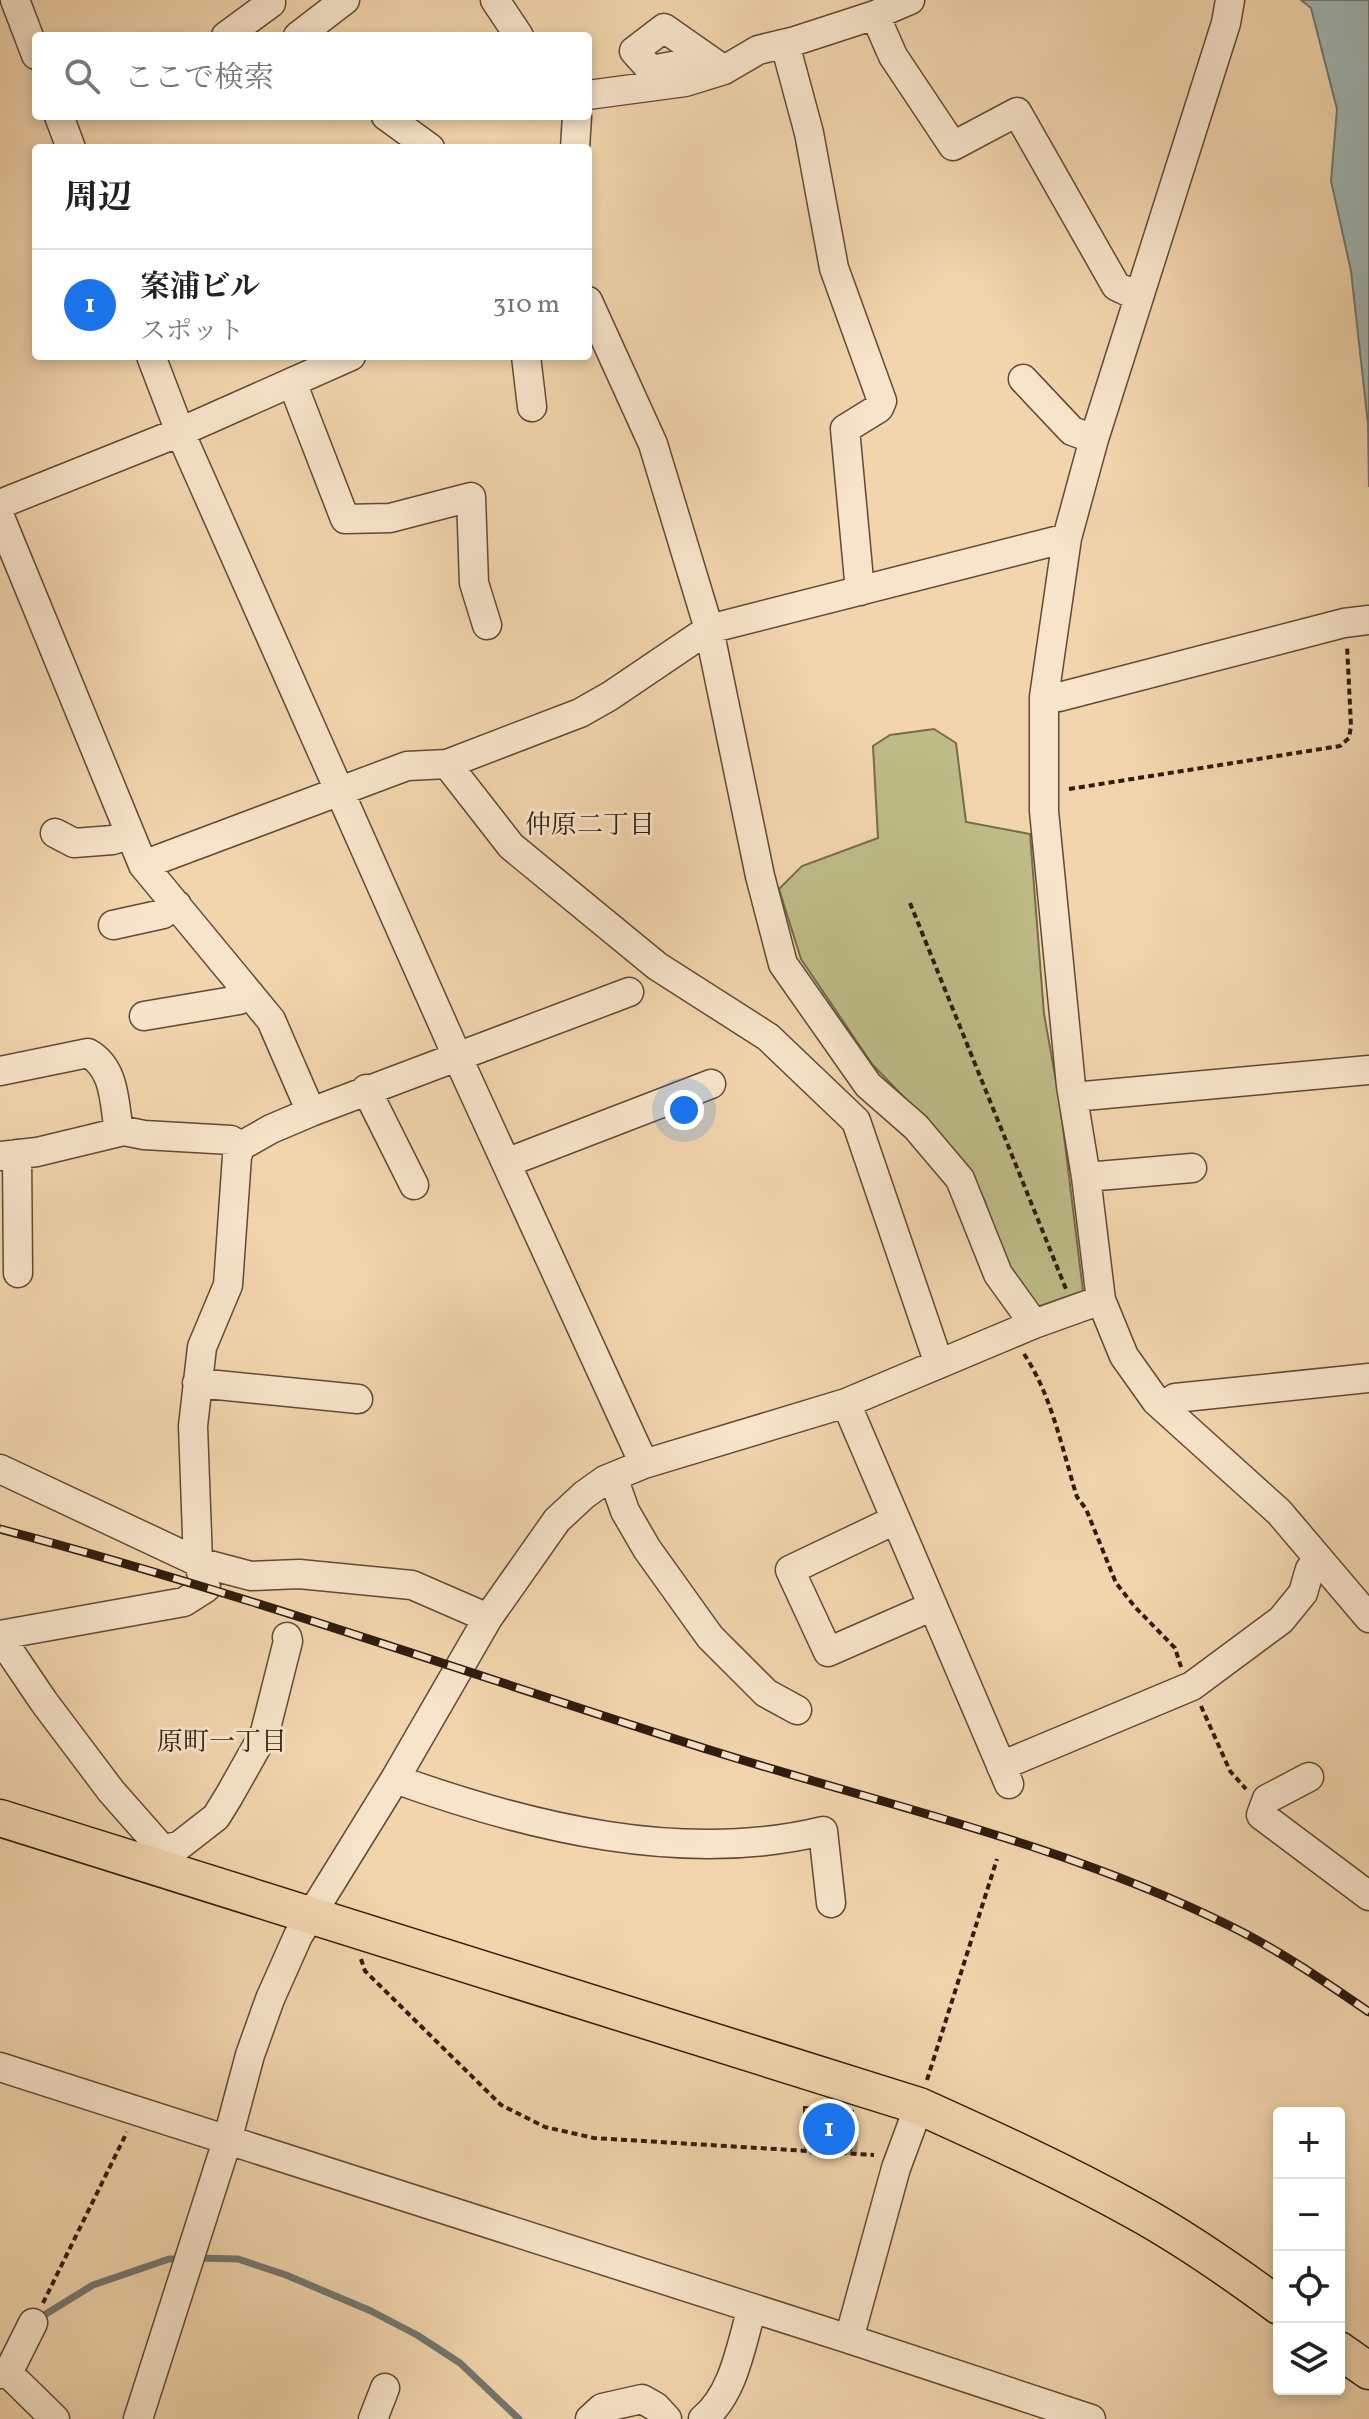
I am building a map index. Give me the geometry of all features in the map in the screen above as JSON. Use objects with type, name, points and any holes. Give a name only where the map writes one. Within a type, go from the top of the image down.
[{"type":"main road","points":[[0,1818],[160,1859],[309,1915],[919,2106],[1019,2151],[1137,2212],[1219,2262],[1273,2302]]},
{"type":"main road","points":[[1345,2354],[1369,2371]]},
{"type":"street","points":[[15,0],[32,45]]},
{"type":"street","points":[[301,32],[345,0]]},
{"type":"street","points":[[495,0],[516,32]]},
{"type":"street","points":[[592,94],[685,82],[718,72],[758,50],[875,15],[910,0]]},
{"type":"street","points":[[1230,0],[1226,23],[1094,439],[1067,538],[1044,697],[1046,826],[1073,1097],[1086,1177],[1088,1305],[1156,1401],[1279,1512],[1369,1618]]},
{"type":"street","points":[[231,32],[270,2],[293,32]]},
{"type":"street","points":[[875,15],[893,56],[953,146],[1017,112],[1116,286],[1139,297]]},
{"type":"street","points":[[785,44],[809,133],[834,268],[882,401],[879,408],[845,429],[860,591]]},
{"type":"street","points":[[60,120],[70,144]]},
{"type":"street","points":[[392,120],[424,144]]},
{"type":"street","points":[[575,144],[577,120]]},
{"type":"street","points":[[592,310],[653,444],[709,629],[760,876],[783,964],[868,1085],[916,1127],[960,1179],[1023,1329]]},
{"type":"street","points":[[153,360],[180,432],[457,1056],[644,1464]]},
{"type":"street","points":[[0,504],[180,432],[342,360]]},
{"type":"street","points":[[526,360],[532,407]]},
{"type":"street","points":[[1023,379],[1072,431],[1094,439]]},
{"type":"street","points":[[292,382],[345,519],[390,518],[471,497],[474,583],[487,625]]},
{"type":"street","points":[[0,517],[143,865],[271,1020],[311,1112]]},
{"type":"street","points":[[143,865],[407,766],[447,764],[580,713],[709,629],[1067,538]]},
{"type":"street","points":[[1044,697],[1059,697],[1355,621]]},
{"type":"street","points":[[447,764],[511,846],[657,966],[768,1037],[856,1121],[939,1364]]},
{"type":"street","points":[[55,833],[74,843],[113,840],[130,834]]},
{"type":"street","points":[[113,925],[163,914],[177,905]]},
{"type":"street","points":[[287,1637],[265,1732],[229,1796],[216,1817],[160,1859],[44,1702],[0,1636],[184,1602],[206,1588],[198,1562],[193,1426],[202,1347],[228,1285],[237,1156],[241,1146],[271,1129],[366,1089],[629,992]]},
{"type":"street","points":[[144,1016],[239,1000],[249,993]]},
{"type":"street","points":[[0,1071],[88,1053],[102,1061],[108,1072],[119,1132]]},
{"type":"street","points":[[1073,1097],[1369,1070]]},
{"type":"street","points":[[506,1163],[711,1084]]},
{"type":"street","points":[[366,1089],[414,1185]]},
{"type":"street","points":[[18,1273],[8,1155],[37,1152],[119,1132],[231,1140],[241,1146]]},
{"type":"street","points":[[1086,1177],[1192,1168]]},
{"type":"street","points":[[138,2419],[227,2141],[250,2055],[270,1999],[309,1915],[395,1779],[488,1618],[557,1520],[584,1495],[613,1477],[644,1464],[846,1403],[1088,1305]]},
{"type":"street","points":[[1163,1406],[1175,1398],[1369,1378]]},
{"type":"street","points":[[197,1383],[358,1399]]},
{"type":"street","points":[[846,1403],[1005,1775],[1192,1686],[1281,1620],[1303,1593],[1310,1569],[1319,1559]]},
{"type":"street","points":[[0,1469],[198,1562],[251,1576],[299,1574],[412,1585],[488,1618]]},
{"type":"street","points":[[613,1477],[625,1511],[647,1549],[710,1637],[766,1693],[797,1710]]},
{"type":"street","points":[[895,1520],[790,1570],[828,1652],[933,1606]]},
{"type":"street","points":[[1309,1777],[1267,1799],[1261,1815],[1369,1896]]},
{"type":"street","points":[[395,1779],[533,1820],[616,1837],[723,1844],[786,1840],[823,1831],[831,1903]]},
{"type":"street","points":[[0,2067],[1091,2419]]},
{"type":"street","points":[[849,2339],[873,2245],[919,2106]]},
{"type":"street","points":[[703,2419],[721,2400],[752,2308]]},
{"type":"street","points":[[33,2323],[4,2373],[55,2419]]},
{"type":"street","points":[[373,2419],[385,2388]]},
{"type":"street","points":[[590,2419],[602,2408],[642,2399],[656,2407],[667,2419]]},
{"type":"path","points":[[1044,791],[1340,746],[1349,738],[1351,726],[1355,621]]},
{"type":"path","points":[[910,903],[1088,1305]]},
{"type":"path","points":[[1023,1329],[1077,1497],[1086,1509],[1116,1583],[1175,1648],[1183,1672],[1230,1771],[1242,1781],[1261,1815]]},
{"type":"path","points":[[919,2106],[997,1859]]},
{"type":"path","points":[[360,1931],[357,1948],[365,1971],[501,2105],[545,2127],[594,2138],[900,2157]]},
{"type":"path","points":[[33,2323],[136,2111]]},
{"type":"shaded area","points":[[934,729],[956,743],[966,822],[1030,834],[1044,1014],[1060,1103],[1083,1291],[1037,1307],[1002,1255],[984,1199],[942,1137],[872,1064],[801,959],[779,889],[802,866],[878,838],[873,746],[890,735]]},
{"type":"water","points":[[1301,0],[1369,0],[1369,487],[1368,424],[1351,271],[1331,181],[1337,109],[1311,8]]},
{"type":"building","points":[[804,2107],[853,2111],[851,2150],[805,2147]]},
{"type":"waterway","points":[[198,2258],[238,2259],[286,2275],[371,2311],[417,2335],[460,2363],[519,2419]]},
{"type":"waterway","points":[[36,2320],[93,2285],[169,2259],[182,2259]]},
{"type":"railway","points":[[0,1529],[269,1607],[713,1751],[1037,1848],[1164,1896],[1245,1933],[1369,2012]]},
{"type":"place","name":"案浦ビル","points":[[829,2129]]},
{"type":"district","name":"仲原二丁目","points":[[590,826]]},
{"type":"district","name":"原町一丁目","points":[[222,1743]]}]
